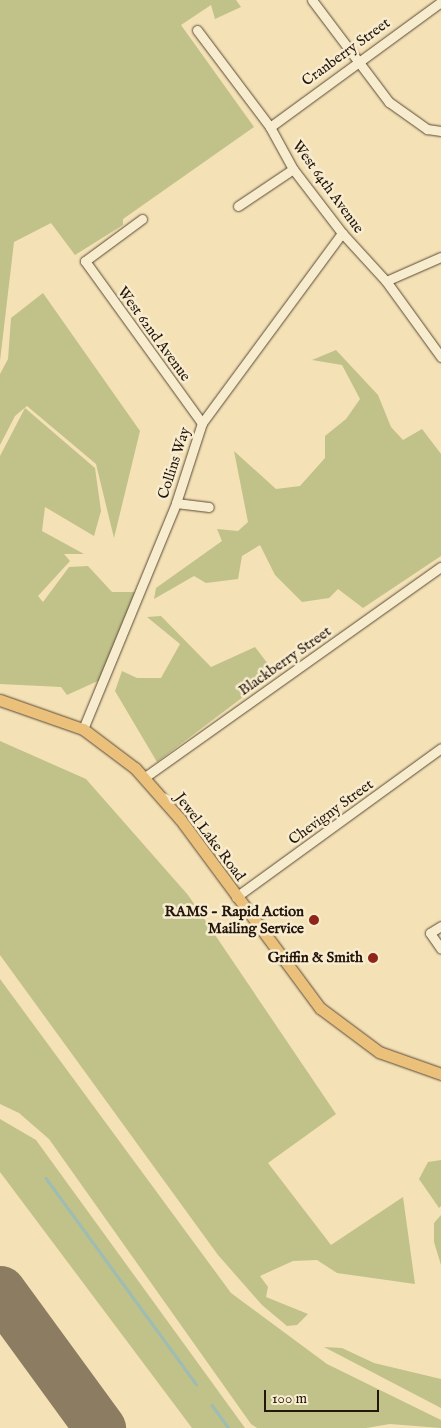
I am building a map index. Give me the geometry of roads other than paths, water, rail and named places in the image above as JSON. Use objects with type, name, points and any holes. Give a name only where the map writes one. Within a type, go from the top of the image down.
[{"type":"main road","name":"Jewel Lake Road","points":[[0,700],[83,729],[145,777],[302,987],[333,1019],[385,1055],[441,1074]]},
{"type":"street","points":[[312,0],[389,102],[427,129],[441,131]]},
{"type":"street","name":"Cranberry Street","points":[[270,127],[356,60],[441,2]]},
{"type":"street","name":"West 64th Avenue","points":[[197,30],[270,127],[294,169],[342,233],[386,281],[441,357]]},
{"type":"street","points":[[238,206],[294,169]]},
{"type":"street","name":"West 62nd Avenue","points":[[142,219],[85,261],[202,423]]},
{"type":"street","name":"Collins Way","points":[[83,729],[176,503],[202,423],[342,233]]},
{"type":"street","points":[[386,281],[441,256]]},
{"type":"street","points":[[176,503],[209,507]]},
{"type":"street","name":"Blackberry Street","points":[[145,777],[441,567]]},
{"type":"street","name":"Chevigny Street","points":[[236,897],[441,748]]},
{"type":"street","points":[[441,926],[430,933],[441,949]]},
{"type":"waterway","points":[[46,1178],[196,1384]]},
{"type":"waterway","points":[[212,1405],[229,1428]]},
{"type":"place","name":"RAMS - Rapid Action Mailing Service","points":[[314,920]]},
{"type":"place","name":"Griffin & Smith","points":[[373,958]]}]
